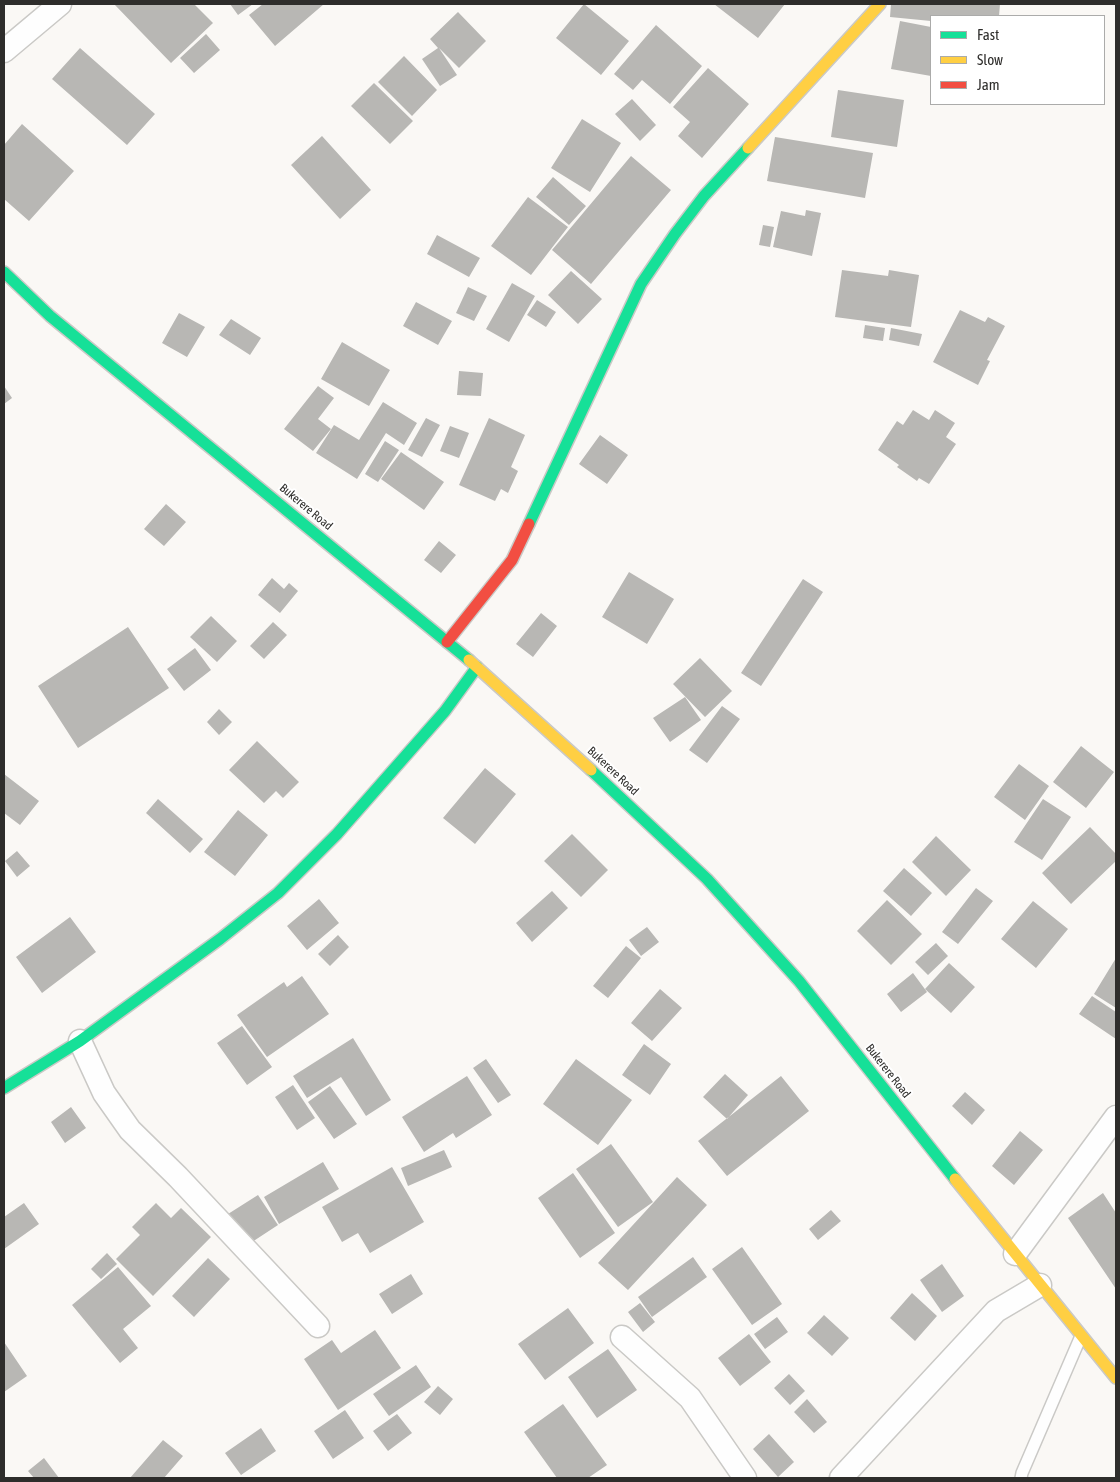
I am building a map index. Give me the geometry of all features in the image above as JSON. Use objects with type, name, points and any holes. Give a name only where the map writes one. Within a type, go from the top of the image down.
[{"type":"main road","points":[[447,642],[512,560],[642,284],[675,234],[704,196],[880,4]]},
{"type":"main road","name":"Bukerere Road","points":[[4,272],[50,316],[477,666],[707,879],[799,981],[1116,1378]]},
{"type":"main road","points":[[4,1088],[80,1041],[220,939],[278,893],[337,834],[439,719],[477,666]]},
{"type":"street","points":[[4,51],[60,4]]},
{"type":"street","points":[[80,1041],[104,1093],[130,1130],[178,1177],[318,1326]]},
{"type":"street","points":[[1016,1254],[1116,1117]]},
{"type":"street","points":[[841,1478],[996,1311],[1040,1285]]},
{"type":"street","points":[[622,1338],[690,1398],[745,1478]]},
{"type":"lane","points":[[1022,1478],[1022,1473],[1081,1336]]},
{"type":"building","points":[[114,4],[194,4],[213,23],[171,63]]},
{"type":"building","points":[[230,4],[253,4],[238,15]]},
{"type":"building","points":[[263,4],[324,4],[275,46],[249,15]]},
{"type":"building","points":[[584,4],[629,41],[601,75],[556,38]]},
{"type":"building","points":[[714,4],[785,4],[758,38]]},
{"type":"building","points":[[891,4],[1000,4],[999,15],[930,15],[930,21],[890,17]]},
{"type":"building","points":[[458,12],[486,41],[459,68],[439,48],[457,75],[440,86],[422,59],[438,48],[430,39]]},
{"type":"building","points":[[900,21],[930,27],[930,76],[891,69]]},
{"type":"building","points":[[656,25],[702,66],[670,104],[642,80],[633,90],[614,74]]},
{"type":"building","points":[[206,34],[220,50],[194,73],[180,58]]},
{"type":"building","points":[[80,48],[155,114],[127,145],[52,79]]},
{"type":"building","points":[[404,56],[437,90],[412,116],[378,82]]},
{"type":"building","points":[[708,68],[749,104],[702,158],[678,136],[690,122],[673,107]]},
{"type":"building","points":[[374,83],[413,121],[390,144],[351,106]]},
{"type":"building","points":[[838,90],[904,100],[897,147],[831,137]]},
{"type":"building","points":[[632,99],[656,125],[640,141],[615,114]]},
{"type":"building","points":[[582,119],[621,143],[590,192],[551,168]]},
{"type":"building","points":[[22,124],[74,171],[29,221],[4,199],[4,145]]},
{"type":"building","points":[[322,136],[371,190],[340,219],[291,165]]},
{"type":"building","points":[[775,137],[873,153],[865,198],[767,181]]},
{"type":"building","points":[[631,156],[671,190],[591,284],[552,250]]},
{"type":"building","points":[[553,177],[586,206],[569,225],[536,197]]},
{"type":"building","points":[[528,197],[568,227],[531,275],[491,246]]},
{"type":"building","points":[[806,210],[821,213],[812,256],[773,247],[781,211],[805,216]]},
{"type":"building","points":[[763,225],[774,227],[770,247],[759,245]]},
{"type":"building","points":[[437,235],[480,258],[469,277],[427,254]]},
{"type":"building","points":[[842,270],[888,276],[889,270],[919,275],[911,327],[835,317]]},
{"type":"building","points":[[571,271],[602,299],[578,324],[548,295]]},
{"type":"building","points":[[512,283],[535,296],[509,342],[486,329]]},
{"type":"building","points":[[468,287],[487,296],[474,321],[456,313]]},
{"type":"building","points":[[537,300],[556,312],[546,327],[527,315]]},
{"type":"building","points":[[416,302],[452,321],[438,345],[403,326]]},
{"type":"building","points":[[960,310],[985,322],[988,317],[1005,326],[987,360],[990,361],[978,385],[933,362]]},
{"type":"building","points":[[179,313],[205,327],[187,357],[162,343]]},
{"type":"building","points":[[231,319],[261,338],[250,355],[219,335]]},
{"type":"building","points":[[865,325],[885,328],[883,341],[863,338]]},
{"type":"building","points":[[891,328],[922,334],[919,346],[889,340]]},
{"type":"building","points":[[342,342],[390,370],[369,406],[321,379]]},
{"type":"building","points":[[459,371],[483,373],[481,396],[457,395]]},
{"type":"building","points":[[4,386],[12,398],[4,404]]},
{"type":"building","points":[[318,386],[334,398],[318,419],[331,429],[313,451],[284,429]]},
{"type":"building","points":[[383,402],[417,423],[404,445],[386,433],[357,479],[316,453],[334,425],[359,440]]},
{"type":"building","points":[[913,410],[929,420],[935,410],[955,423],[946,437],[956,444],[929,484],[919,478],[917,481],[878,450],[897,421],[903,425]]},
{"type":"building","points":[[426,418],[440,425],[422,457],[408,450]]},
{"type":"building","points":[[489,418],[525,435],[511,467],[518,471],[508,493],[501,489],[495,501],[459,485]]},
{"type":"building","points":[[450,426],[469,433],[459,458],[440,451]]},
{"type":"building","points":[[600,435],[628,455],[607,484],[579,464]]},
{"type":"building","points":[[385,441],[399,450],[378,482],[365,474]]},
{"type":"building","points":[[401,452],[444,482],[424,510],[381,479]]},
{"type":"building","points":[[166,504],[186,522],[164,546],[144,529]]},
{"type":"building","points":[[439,541],[456,555],[441,573],[424,560]]},
{"type":"building","points":[[629,572],[674,599],[647,644],[602,617]]},
{"type":"building","points":[[272,578],[284,589],[289,583],[298,591],[280,613],[258,595]]},
{"type":"building","points":[[803,579],[823,592],[761,686],[741,673]]},
{"type":"building","points":[[541,613],[557,626],[533,657],[516,644]]},
{"type":"building","points":[[211,616],[237,641],[217,662],[190,637]]},
{"type":"building","points":[[273,622],[287,635],[264,659],[250,646]]},
{"type":"building","points":[[128,627],[169,688],[78,748],[38,686]]},
{"type":"building","points":[[195,648],[211,670],[184,691],[167,669]]},
{"type":"building","points":[[700,658],[732,691],[705,717],[673,684]]},
{"type":"building","points":[[685,697],[701,720],[670,742],[653,718]]},
{"type":"building","points":[[722,706],[740,719],[707,763],[689,750]]},
{"type":"building","points":[[219,709],[232,722],[219,735],[207,722]]},
{"type":"building","points":[[257,741],[299,782],[283,798],[276,791],[264,803],[229,770]]},
{"type":"building","points":[[1081,746],[1114,772],[1086,808],[1053,782]]},
{"type":"building","points":[[1019,764],[1049,786],[1025,820],[994,797]]},
{"type":"building","points":[[485,768],[516,794],[475,844],[443,818]]},
{"type":"building","points":[[4,774],[39,801],[20,825],[4,813]]},
{"type":"building","points":[[158,799],[203,839],[190,853],[146,813]]},
{"type":"building","points":[[1043,799],[1071,817],[1042,860],[1014,842]]},
{"type":"building","points":[[238,810],[268,835],[235,876],[204,852]]},
{"type":"building","points":[[1090,827],[1116,854],[1116,861],[1071,904],[1042,873]]},
{"type":"building","points":[[572,834],[608,870],[581,897],[544,861]]},
{"type":"building","points":[[936,836],[971,870],[946,896],[912,862]]},
{"type":"building","points":[[17,851],[30,866],[17,877],[5,861]]},
{"type":"building","points":[[904,868],[932,893],[911,916],[883,891]]},
{"type":"building","points":[[976,888],[993,901],[958,944],[942,932]]},
{"type":"building","points":[[552,891],[568,908],[532,942],[516,923]]},
{"type":"building","points":[[319,899],[339,923],[307,950],[287,926]]},
{"type":"building","points":[[887,900],[922,934],[891,965],[857,931]]},
{"type":"building","points":[[1033,901],[1068,929],[1036,968],[1001,939]]},
{"type":"building","points":[[70,917],[96,952],[42,993],[16,957]]},
{"type":"building","points":[[647,927],[659,942],[641,956],[629,940]]},
{"type":"building","points":[[338,935],[349,947],[330,966],[318,954]]},
{"type":"building","points":[[936,943],[948,956],[928,975],[915,962]]},
{"type":"building","points":[[626,946],[641,958],[608,998],[593,986]]},
{"type":"building","points":[[1116,958],[1116,1008],[1094,994]]},
{"type":"building","points":[[949,963],[975,987],[951,1013],[925,989]]},
{"type":"building","points":[[913,973],[927,992],[901,1012],[887,994]]},
{"type":"building","points":[[302,976],[329,1014],[267,1057],[237,1015],[284,982],[287,987]]},
{"type":"building","points":[[660,989],[682,1008],[652,1041],[631,1023]]},
{"type":"building","points":[[1092,996],[1116,1012],[1116,1039],[1079,1014]]},
{"type":"building","points":[[242,1026],[272,1067],[247,1085],[217,1043]]},
{"type":"building","points":[[353,1038],[391,1100],[366,1116],[341,1077],[307,1098],[293,1076]]},
{"type":"building","points":[[644,1044],[671,1064],[650,1095],[622,1075]]},
{"type":"building","points":[[486,1059],[511,1095],[498,1103],[473,1068]]},
{"type":"building","points":[[576,1059],[632,1100],[598,1145],[543,1104]]},
{"type":"building","points":[[725,1074],[748,1095],[727,1119],[703,1097]]},
{"type":"building","points":[[467,1076],[492,1115],[456,1138],[453,1133],[424,1152],[402,1117]]},
{"type":"building","points":[[781,1076],[809,1111],[727,1176],[698,1141]]},
{"type":"building","points":[[293,1085],[315,1118],[297,1130],[275,1097]]},
{"type":"building","points":[[330,1086],[357,1124],[334,1139],[308,1102]]},
{"type":"building","points":[[965,1092],[985,1110],[972,1125],[952,1106]]},
{"type":"building","points":[[71,1107],[86,1128],[65,1143],[51,1122]]},
{"type":"building","points":[[1020,1131],[1043,1150],[1014,1185],[992,1166]]},
{"type":"building","points":[[611,1144],[653,1202],[618,1227],[576,1169]]},
{"type":"building","points":[[444,1150],[452,1167],[408,1186],[401,1168]]},
{"type":"building","points":[[323,1162],[339,1189],[279,1224],[264,1197]]},
{"type":"building","points":[[392,1167],[424,1222],[370,1253],[358,1233],[342,1242],[322,1207]]},
{"type":"building","points":[[573,1173],[615,1233],[580,1258],[538,1198]]},
{"type":"building","points":[[677,1177],[707,1205],[628,1290],[598,1263]]},
{"type":"building","points":[[1103,1193],[1116,1213],[1116,1289],[1068,1218]]},
{"type":"building","points":[[258,1195],[278,1225],[249,1244],[228,1214]]},
{"type":"building","points":[[24,1203],[39,1224],[4,1249],[4,1217]]},
{"type":"building","points":[[156,1203],[171,1218],[181,1208],[211,1237],[153,1296],[116,1259],[140,1235],[132,1227]]},
{"type":"building","points":[[831,1210],[841,1221],[818,1240],[809,1229]]},
{"type":"building","points":[[742,1247],[782,1304],[752,1325],[712,1269]]},
{"type":"building","points":[[107,1253],[117,1264],[101,1279],[91,1269]]},
{"type":"building","points":[[693,1257],[707,1277],[652,1317],[638,1297]]},
{"type":"building","points":[[208,1258],[230,1279],[194,1317],[172,1296]]},
{"type":"building","points":[[942,1264],[964,1296],[942,1312],[920,1280]]},
{"type":"building","points":[[118,1267],[151,1306],[123,1329],[138,1348],[120,1363],[72,1305]]},
{"type":"building","points":[[411,1274],[423,1294],[392,1314],[379,1294]]},
{"type":"building","points":[[912,1293],[937,1316],[915,1341],[890,1318]]},
{"type":"building","points":[[640,1303],[655,1322],[643,1332],[628,1312]]},
{"type":"building","points":[[568,1308],[594,1343],[545,1380],[518,1344]]},
{"type":"building","points":[[824,1315],[849,1338],[832,1356],[807,1333]]},
{"type":"building","points":[[777,1317],[788,1332],[765,1349],[754,1334]]},
{"type":"building","points":[[375,1330],[401,1368],[338,1410],[304,1359],[332,1340],[341,1353]]},
{"type":"building","points":[[749,1334],[771,1362],[740,1386],[718,1358]]},
{"type":"building","points":[[4,1342],[27,1376],[4,1392]]},
{"type":"building","points":[[608,1349],[637,1390],[597,1418],[568,1377]]},
{"type":"building","points":[[416,1365],[431,1387],[389,1416],[373,1394]]},
{"type":"building","points":[[789,1374],[805,1391],[790,1405],[774,1388]]},
{"type":"building","points":[[438,1386],[453,1399],[440,1415],[424,1402]]},
{"type":"building","points":[[807,1399],[827,1422],[814,1433],[794,1412]]},
{"type":"building","points":[[563,1404],[607,1465],[588,1478],[557,1478],[524,1432]]},
{"type":"building","points":[[345,1410],[364,1438],[333,1459],[314,1431]]},
{"type":"building","points":[[397,1414],[412,1433],[388,1451],[373,1431]]},
{"type":"building","points":[[261,1428],[276,1451],[241,1475],[225,1453]]},
{"type":"building","points":[[769,1434],[794,1462],[778,1477],[753,1449]]},
{"type":"building","points":[[163,1440],[183,1456],[164,1478],[130,1478]]},
{"type":"building","points":[[44,1458],[59,1478],[34,1478],[28,1471]]},
{"type":"traffic: fast","points":[[529,524],[641,284],[704,196],[748,148]]},
{"type":"traffic: fast","points":[[4,272],[50,316],[469,660]]},
{"type":"traffic: fast","points":[[4,1088],[80,1041],[220,939],[278,893],[337,834],[445,711],[477,667]]},
{"type":"traffic: fast","points":[[591,770],[707,879],[799,981],[955,1179]]},
{"type":"traffic: slow","points":[[748,148],[880,4]]},
{"type":"traffic: slow","points":[[469,660],[591,770]]},
{"type":"traffic: slow","points":[[955,1179],[1116,1378]]},
{"type":"traffic: jam","points":[[447,642],[512,560],[529,524]]}]
